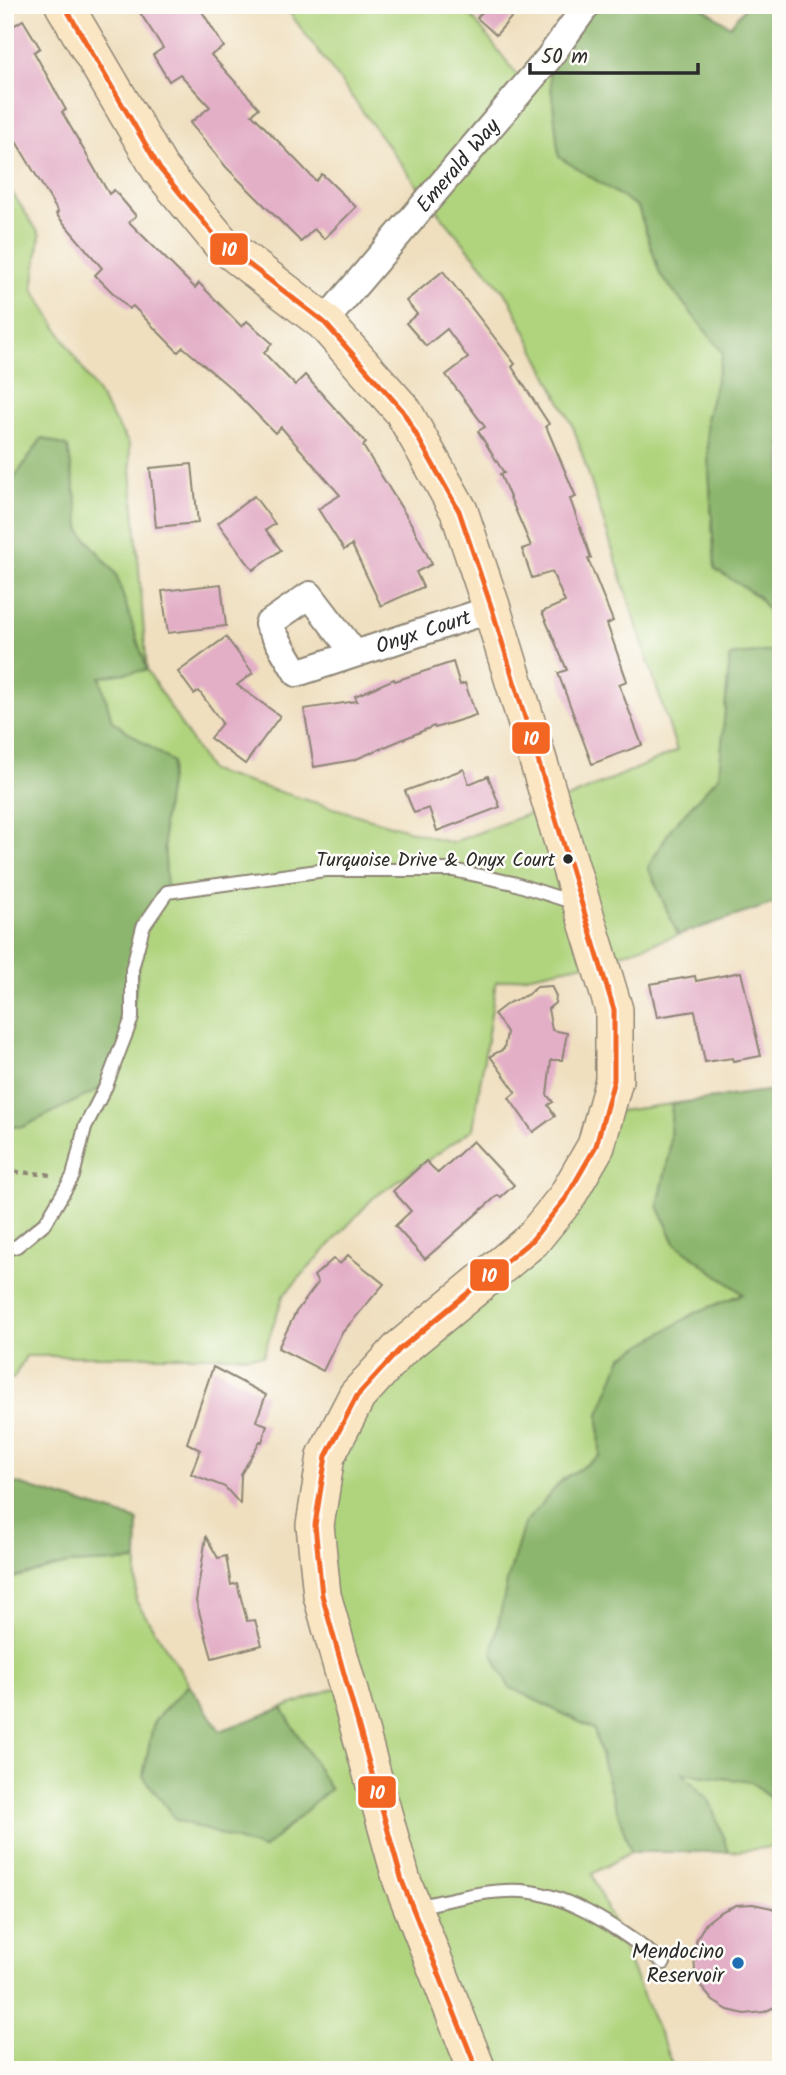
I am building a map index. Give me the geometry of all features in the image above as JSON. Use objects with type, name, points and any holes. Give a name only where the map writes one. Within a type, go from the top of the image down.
[{"type":"street","points":[[64,5],[160,169],[221,243],[324,322],[403,411],[459,511],[492,609],[614,1010],[614,1080],[596,1146],[566,1198],[532,1240],[400,1349],[357,1396],[326,1456],[315,1525],[322,1595],[402,1881],[477,2070]]},
{"type":"street","name":"Emerald Way","points":[[324,322],[541,68],[587,5]]},
{"type":"street","name":"Onyx Court","points":[[355,654],[492,609]]},
{"type":"lane","points":[[5,1250],[17,1246],[46,1222],[73,1176],[85,1127],[106,1086],[132,1018],[131,969],[143,927],[167,892],[325,870],[453,870],[513,883],[582,906]]},
{"type":"lane","points":[[412,1907],[478,1894],[523,1891],[562,1900],[629,1937],[664,1963]]},
{"type":"path","points":[[5,1171],[73,1176]]},
{"type":"green space","points":[[284,5],[463,5],[525,85],[548,59],[559,157],[638,207],[660,274],[724,353],[706,420],[715,569],[761,600],[775,621],[780,634],[781,650],[730,656],[719,776],[672,827],[649,867],[678,935],[600,961],[496,982],[473,1129],[372,1199],[283,1296],[263,1356],[26,1356],[13,1379],[5,1376],[5,1126],[23,1127],[143,927],[167,892],[163,824],[172,762],[112,721],[100,676],[146,670],[116,574],[81,532],[68,447],[42,438],[5,492],[5,182],[40,235],[33,289],[129,444],[147,670],[210,771],[451,843],[552,805],[677,751],[574,429],[509,298],[428,200]]},
{"type":"green space","points":[[587,5],[699,5],[730,26],[747,5],[781,5],[781,630],[759,597],[715,569],[706,420],[723,353],[660,274],[638,207],[559,157],[548,59]]},
{"type":"green space","points":[[42,438],[68,447],[81,532],[116,574],[147,670],[100,677],[112,721],[172,762],[163,824],[167,892],[143,927],[132,1018],[106,1086],[23,1127],[5,1126],[5,492]]},
{"type":"green space","points":[[781,650],[781,901],[678,935],[648,867],[672,827],[719,776],[730,656]]},
{"type":"green space","points":[[781,1089],[781,1808],[752,1782],[683,1773],[710,1802],[729,1852],[631,1852],[594,1729],[509,1687],[492,1653],[507,1582],[524,1524],[562,1480],[600,1456],[599,1414],[622,1357],[697,1312],[743,1294],[675,1243],[658,1206],[669,1156],[672,1104]]},
{"type":"green space","points":[[672,1104],[669,1156],[658,1206],[675,1243],[743,1294],[697,1312],[599,1414],[600,1456],[562,1480],[509,1687],[594,1729],[631,1852],[592,1874],[672,2064],[672,2070],[477,2070],[471,2059],[447,2070],[5,2070],[5,1580],[68,1564],[137,1561],[136,1601],[189,1684],[154,1721],[330,1789],[282,1708],[346,1684],[315,1525],[357,1396],[532,1240],[605,1113]]},
{"type":"green space","points":[[5,1480],[138,1520],[137,1561],[68,1564],[5,1580]]},
{"type":"green space","points":[[189,1684],[220,1731],[282,1708],[330,1789],[263,1849],[176,1820],[143,1776],[154,1721]]},
{"type":"green space","points":[[682,1773],[752,1782],[781,1808],[781,1846],[729,1852],[710,1802]]},
{"type":"building","points":[[135,5],[198,5],[224,47],[211,55],[259,108],[252,114],[316,181],[322,174],[356,207],[324,239],[314,229],[301,242],[226,167],[190,123],[210,107],[180,74],[169,81],[153,55],[163,48]]},
{"type":"building","points":[[488,5],[522,5],[496,35],[477,18]]},
{"type":"building","points":[[23,20],[40,48],[34,52],[66,110],[62,112],[109,194],[114,190],[136,216],[129,222],[195,288],[199,283],[242,327],[247,321],[272,343],[264,353],[295,385],[305,375],[366,443],[363,446],[412,525],[432,564],[416,572],[423,587],[381,606],[352,545],[344,550],[318,509],[340,495],[281,427],[275,433],[232,389],[183,347],[178,352],[133,306],[129,309],[95,275],[102,268],[56,214],[58,212],[5,123],[5,31]]},
{"type":"building","points":[[443,271],[515,364],[512,367],[549,424],[546,426],[576,497],[570,499],[591,558],[588,559],[613,621],[607,624],[627,681],[619,684],[642,745],[592,764],[558,673],[567,670],[542,612],[565,602],[552,572],[532,578],[522,549],[531,546],[500,474],[504,473],[478,431],[485,427],[446,375],[468,358],[447,329],[426,346],[406,323],[417,314],[406,301]]},
{"type":"building","points":[[192,464],[198,523],[156,527],[150,468]]},
{"type":"building","points":[[254,496],[275,524],[266,530],[281,550],[253,570],[218,523]]},
{"type":"building","points":[[221,584],[226,626],[168,633],[162,591]]},
{"type":"building","points":[[226,637],[253,673],[237,685],[280,716],[245,764],[210,738],[222,723],[199,691],[194,694],[178,672]]},
{"type":"building","points":[[453,662],[460,685],[465,683],[476,715],[435,728],[434,726],[354,760],[314,767],[304,709],[357,701],[355,696],[394,679],[395,681]]},
{"type":"building","points":[[464,769],[469,784],[488,776],[500,807],[437,831],[429,808],[414,813],[405,791]]},
{"type":"building","points":[[741,972],[761,1056],[705,1062],[695,1011],[657,1017],[650,984],[695,976],[696,981]]},
{"type":"building","points":[[551,986],[556,996],[555,1003],[548,1009],[552,1030],[567,1033],[562,1060],[551,1060],[547,1095],[553,1102],[548,1105],[555,1116],[533,1132],[509,1098],[516,1092],[490,1056],[504,1049],[507,1032],[494,1014],[537,987]]},
{"type":"building","points":[[473,1141],[514,1185],[501,1197],[498,1195],[425,1259],[395,1226],[411,1211],[393,1191],[426,1161],[438,1173]]},
{"type":"building","points":[[348,1255],[384,1284],[341,1334],[323,1371],[278,1348],[296,1312],[318,1283],[314,1276],[333,1259],[340,1264]]},
{"type":"building","points":[[213,1367],[266,1395],[256,1421],[267,1425],[262,1442],[260,1441],[241,1474],[240,1504],[225,1487],[191,1474],[200,1450],[187,1443]]},
{"type":"building","points":[[206,1537],[218,1558],[226,1556],[231,1585],[237,1583],[247,1621],[255,1620],[262,1645],[212,1658],[196,1601]]},
{"type":"building","name":"Mendocino Reservoir","points":[[753,1904],[772,1908],[781,1915],[781,2004],[764,2012],[745,2014],[728,2010],[713,2001],[702,1988],[695,1972],[694,1954],[697,1938],[706,1923],[720,1912],[736,1905]]},
{"type":"transit line","name":"10","points":[[64,5],[160,169],[221,243],[324,322],[403,411],[459,511],[492,609],[614,1010],[614,1080],[596,1146],[566,1198],[532,1240],[400,1349],[357,1396],[326,1456],[315,1525],[322,1595],[402,1881],[477,2070]]},
{"type":"place","name":"Turquoise Drive & Onyx Court","points":[[568,859]]},
{"type":"place","name":"Mendocino Reservoir","points":[[738,1963]]}]
